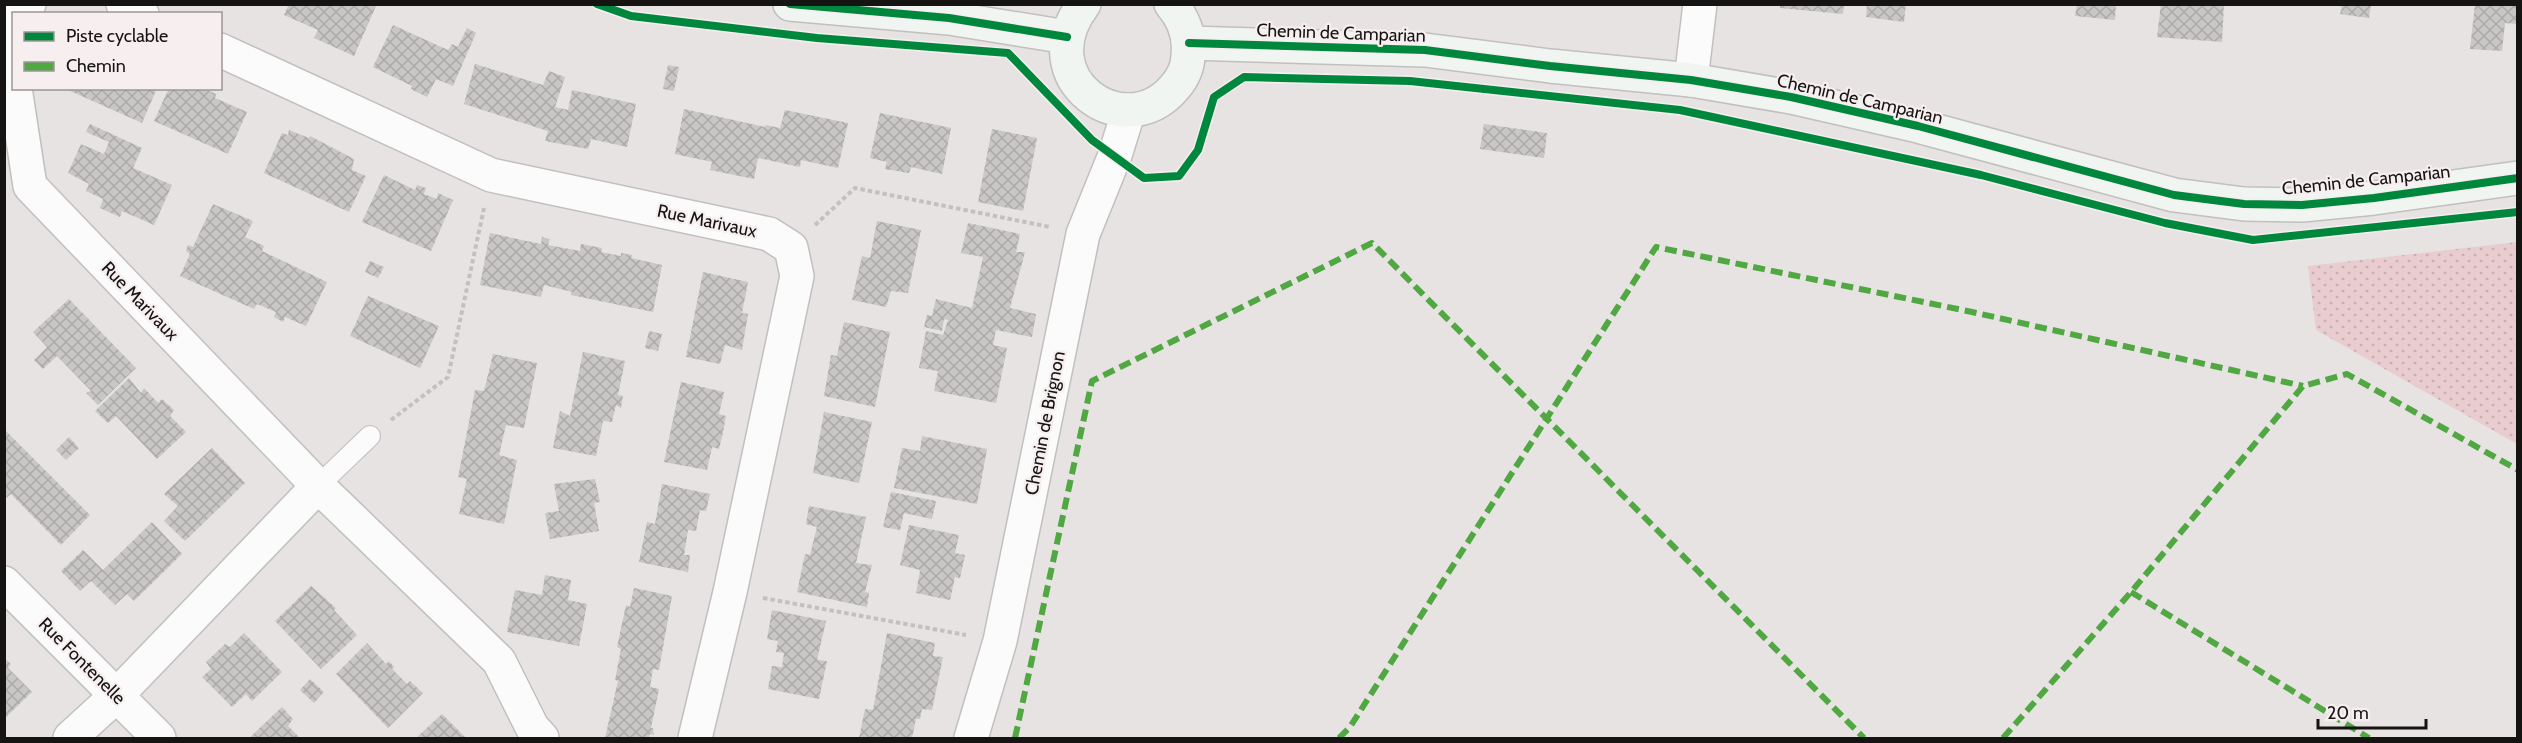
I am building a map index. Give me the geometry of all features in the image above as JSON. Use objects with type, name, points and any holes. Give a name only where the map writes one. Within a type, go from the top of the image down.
[{"type":"main road","points":[[790,4],[949,18],[1067,37]]},
{"type":"main road","points":[[1084,4],[1073,19],[1067,37],[1066,55],[1071,73],[1080,88],[1094,100],[1111,107],[1129,110],[1148,106],[1166,97],[1179,82],[1188,63],[1189,43],[1184,23],[1171,4]]},
{"type":"main road","name":"Chemin de Camparian","points":[[1189,43],[1425,50],[1550,66],[1691,80],[1791,97],[1917,126],[2174,195],[2244,204],[2312,204],[2374,198],[2517,178]]},
{"type":"street","points":[[123,4],[138,12]]},
{"type":"street","points":[[1691,80],[1700,4]]},
{"type":"street","points":[[12,38],[8,48],[12,71]]},
{"type":"street","name":"Rue Marivaux","points":[[222,51],[491,175],[769,234],[791,248]]},
{"type":"street","name":"Rue Marivaux","points":[[15,90],[30,186],[318,486],[499,661],[532,727],[542,738]]},
{"type":"street","name":"Chemin de Brignon","points":[[971,738],[1000,641],[1083,234],[1115,155],[1129,110]]},
{"type":"street","points":[[695,738],[730,592],[797,276],[791,248]]},
{"type":"street","points":[[70,738],[117,695],[318,486]]},
{"type":"street","name":"Rue Fontenelle","points":[[4,583],[159,738]]},
{"type":"lane","points":[[318,486],[370,436]]},
{"type":"path","points":[[370,436],[448,376],[491,175]]},
{"type":"path","points":[[791,248],[855,188],[1083,234]]},
{"type":"path","points":[[730,592],[1000,641]]},
{"type":"shaded area","points":[[2517,242],[2517,444],[2316,330],[2308,266]]},
{"type":"building","points":[[289,4],[373,4],[376,6],[354,56],[314,38],[318,30],[284,15]]},
{"type":"building","points":[[1780,4],[1844,4],[1843,14],[1780,8]]},
{"type":"building","points":[[1867,4],[1906,4],[1904,22],[1866,17]]},
{"type":"building","points":[[2077,4],[2116,4],[2115,20],[2075,16]]},
{"type":"building","points":[[2161,4],[2224,4],[2222,42],[2157,37]]},
{"type":"building","points":[[2333,4],[2371,4],[2369,18],[2340,14],[2342,7]]},
{"type":"building","points":[[2475,4],[2517,4],[2517,24],[2505,23],[2502,51],[2470,49]]},
{"type":"building","points":[[393,25],[448,50],[452,44],[458,47],[467,28],[476,33],[453,86],[436,79],[427,97],[411,89],[412,86],[373,67]]},
{"type":"building","points":[[475,64],[543,85],[549,71],[565,77],[555,107],[568,110],[572,90],[636,104],[627,147],[591,139],[588,149],[545,141],[548,131],[464,104]]},
{"type":"building","points":[[668,65],[679,67],[674,91],[663,89]]},
{"type":"building","points":[[68,90],[156,90],[142,123]]},
{"type":"building","points":[[168,90],[207,90],[216,94],[215,98],[247,112],[228,154],[154,121]]},
{"type":"building","points":[[684,109],[765,127],[766,125],[780,128],[785,110],[848,123],[838,168],[801,160],[800,167],[758,158],[754,179],[710,170],[712,162],[675,154]]},
{"type":"building","points":[[880,113],[951,128],[942,174],[911,167],[909,173],[885,169],[887,162],[870,158]]},
{"type":"building","points":[[90,124],[142,148],[133,168],[172,185],[154,225],[122,211],[120,217],[100,208],[103,199],[86,191],[89,184],[68,173],[81,144],[104,154],[109,142],[86,132]]},
{"type":"building","points":[[1484,124],[1547,133],[1544,158],[1480,149]]},
{"type":"building","points":[[992,129],[1037,138],[1023,211],[978,202]]},
{"type":"building","points":[[289,130],[309,138],[310,136],[354,159],[352,170],[366,176],[349,212],[264,173],[282,133],[288,135]]},
{"type":"building","points":[[384,175],[415,190],[417,185],[426,188],[424,194],[437,199],[438,193],[453,200],[431,251],[362,222]]},
{"type":"building","points":[[213,204],[253,221],[245,237],[264,246],[262,251],[327,282],[306,326],[285,317],[283,322],[274,317],[276,312],[257,304],[254,309],[180,276],[190,254],[186,251],[188,245],[193,247]]},
{"type":"building","points":[[877,221],[921,230],[908,293],[891,291],[886,307],[852,300],[862,256],[870,258]]},
{"type":"building","points":[[968,223],[1020,234],[1016,252],[1025,252],[1010,308],[1036,314],[1032,337],[996,330],[993,345],[1007,348],[996,403],[934,391],[938,371],[919,368],[926,331],[943,335],[948,320],[944,319],[942,331],[924,327],[927,315],[932,316],[936,299],[972,308],[983,257],[961,253]]},
{"type":"building","points":[[490,233],[541,244],[542,237],[550,239],[548,245],[580,251],[581,244],[602,248],[601,252],[621,256],[621,253],[632,255],[631,258],[662,265],[653,312],[571,295],[572,292],[544,285],[541,297],[480,285]]},
{"type":"building","points":[[370,261],[384,267],[378,278],[365,272]]},
{"type":"building","points":[[703,272],[748,282],[742,313],[748,314],[742,350],[725,345],[720,364],[686,357]]},
{"type":"building","points":[[368,296],[439,326],[420,368],[350,336]]},
{"type":"building","points":[[69,299],[136,368],[98,405],[86,393],[91,391],[57,356],[43,369],[34,360],[47,347],[33,332]]},
{"type":"building","points":[[844,322],[890,332],[875,407],[824,396],[831,355],[837,356]]},
{"type":"building","points":[[649,331],[662,334],[658,351],[645,348]]},
{"type":"building","points":[[583,352],[625,361],[618,395],[623,396],[621,408],[616,405],[612,422],[603,421],[596,456],[553,448],[560,411],[570,416]]},
{"type":"building","points":[[493,354],[537,363],[524,428],[506,425],[499,455],[517,460],[504,524],[459,514],[467,479],[458,477],[475,390],[484,391]]},
{"type":"building","points":[[129,378],[141,393],[144,388],[158,403],[162,399],[174,410],[170,416],[186,432],[157,459],[116,416],[108,423],[95,411]]},
{"type":"building","points":[[681,382],[724,392],[719,414],[726,416],[723,432],[719,449],[712,447],[707,470],[664,462]]},
{"type":"building","points":[[824,412],[872,422],[859,483],[813,473]]},
{"type":"building","points":[[4,429],[90,515],[61,545],[11,494],[4,497]]},
{"type":"building","points":[[922,436],[987,449],[977,504],[894,488],[902,448],[920,451]]},
{"type":"building","points":[[69,437],[79,448],[66,460],[56,450]]},
{"type":"building","points":[[212,448],[245,483],[185,541],[164,521],[178,506],[164,494]]},
{"type":"building","points":[[595,479],[600,502],[594,503],[599,531],[550,539],[545,513],[559,511],[554,484]]},
{"type":"building","points":[[662,484],[710,494],[706,511],[700,510],[696,531],[688,530],[684,555],[690,555],[688,572],[639,562],[647,522],[655,524]]},
{"type":"building","points":[[891,492],[936,501],[932,519],[904,513],[900,530],[883,527]]},
{"type":"building","points":[[809,506],[866,517],[856,563],[872,565],[865,592],[869,593],[867,607],[797,592],[805,554],[810,555],[817,527],[806,524]]},
{"type":"building","points":[[152,522],[182,554],[134,601],[127,594],[115,605],[91,581],[80,591],[61,571],[83,550],[103,570]]},
{"type":"building","points":[[909,525],[959,535],[955,553],[965,555],[960,578],[955,577],[950,600],[916,593],[920,570],[900,565]]},
{"type":"building","points":[[545,575],[571,580],[568,600],[587,604],[579,646],[507,632],[515,590],[542,595]]},
{"type":"building","points":[[311,586],[336,608],[334,610],[357,635],[321,669],[275,621]]},
{"type":"building","points":[[634,588],[672,596],[659,670],[653,669],[650,687],[659,689],[651,728],[653,728],[654,735],[650,734],[649,738],[605,738],[618,681],[615,680],[621,649],[617,647],[626,605],[630,607]]},
{"type":"building","points":[[772,610],[826,621],[817,660],[827,661],[819,699],[768,689],[772,666],[782,667],[784,653],[776,652],[778,641],[767,639]]},
{"type":"building","points":[[244,633],[282,672],[252,701],[246,694],[232,707],[202,677],[211,669],[206,662],[225,644],[230,647]]},
{"type":"building","points":[[887,633],[935,643],[933,656],[943,657],[932,710],[922,709],[920,719],[916,719],[912,738],[859,738],[865,709],[873,710]]},
{"type":"building","points":[[367,643],[386,664],[389,661],[394,667],[392,669],[407,684],[410,681],[423,693],[388,728],[336,674]]},
{"type":"building","points":[[4,658],[11,664],[8,668],[32,692],[4,719]]},
{"type":"building","points":[[310,679],[324,692],[314,703],[300,690]]},
{"type":"building","points":[[282,707],[293,719],[288,726],[300,738],[249,738]]},
{"type":"building","points":[[442,714],[466,738],[416,738]]},
{"type":"marked path","points":[[1015,738],[1092,381],[1372,243],[1864,738]]},
{"type":"marked path","points":[[1339,738],[1350,727],[1656,247],[1972,312],[2303,386]]},
{"type":"marked path","points":[[2003,738],[2131,592],[2303,386],[2347,374],[2518,470]]},
{"type":"marked path","points":[[2131,592],[2369,738]]},
{"type":"cycle path","points":[[597,4],[631,16],[817,38],[1008,53],[1092,140],[1144,178],[1179,176],[1198,150],[1214,97],[1244,77],[1410,81],[1680,110],[1981,175],[2165,223],[2253,240],[2518,212]]},
{"type":"cycle path","points":[[790,4],[949,18],[1067,37]]},
{"type":"cycle path","points":[[1189,43],[1425,50],[1550,66],[1691,80],[1791,97],[1918,126],[2174,195],[2244,204],[2302,205],[2374,198],[2518,178]]}]
